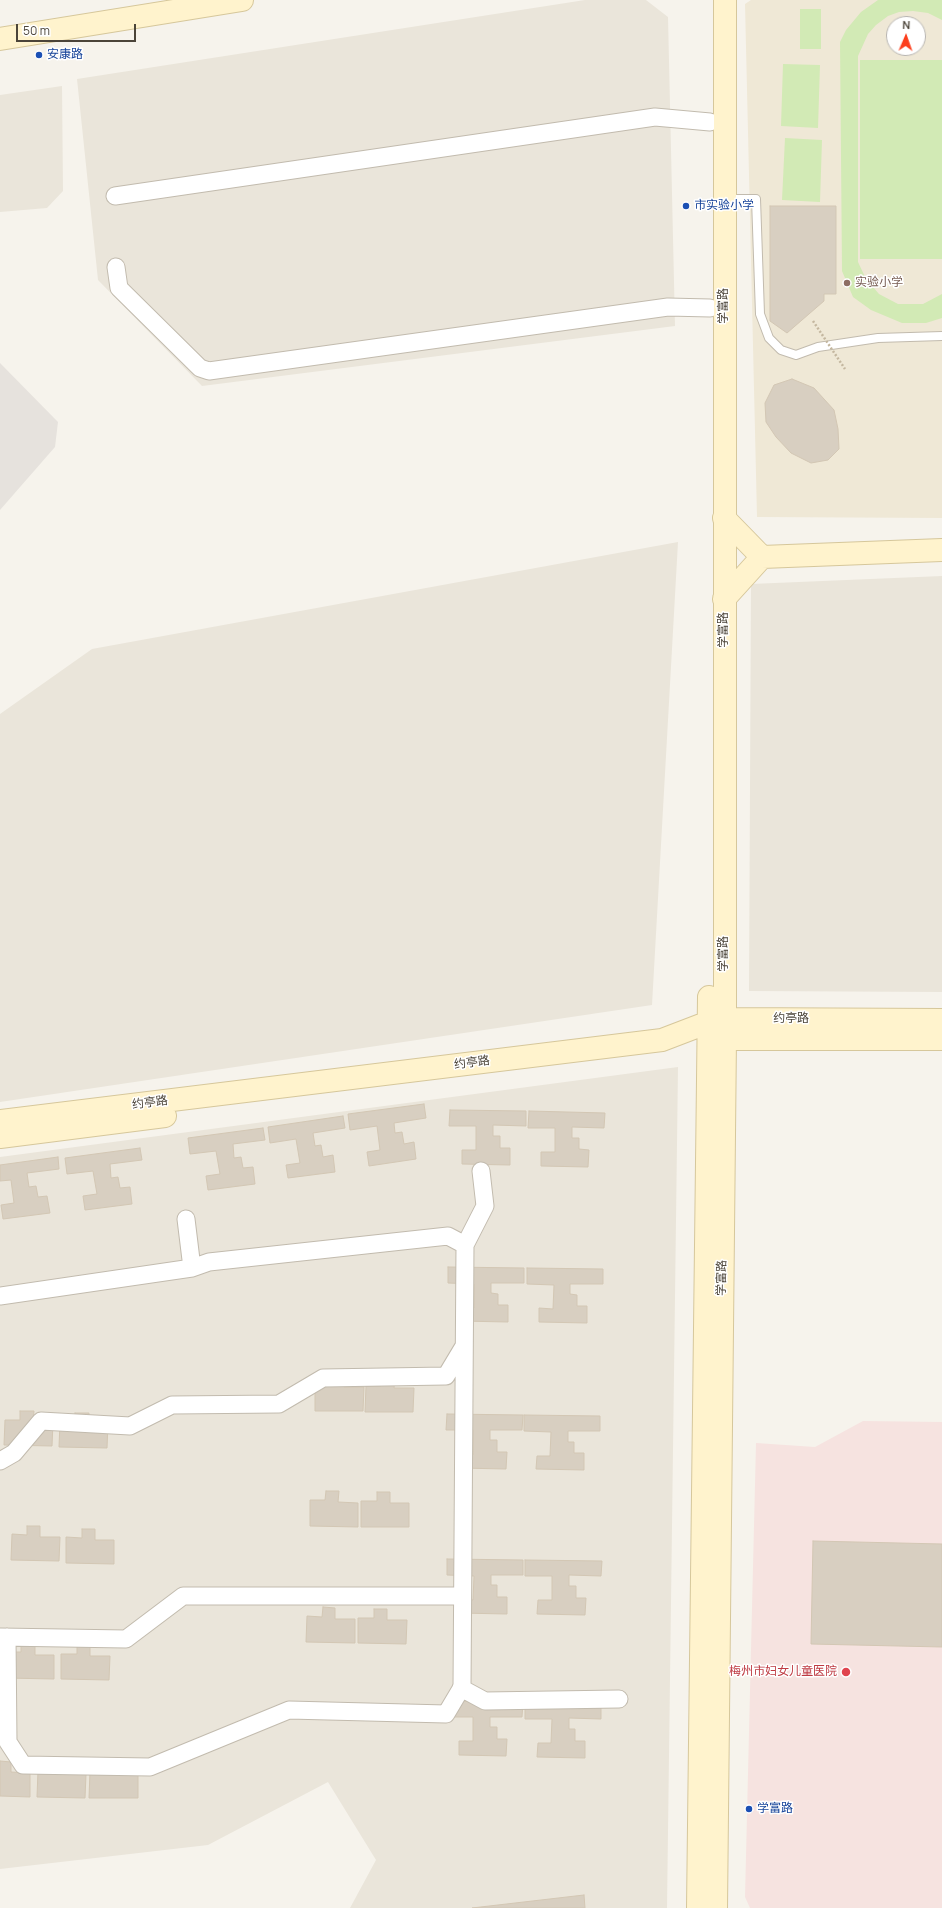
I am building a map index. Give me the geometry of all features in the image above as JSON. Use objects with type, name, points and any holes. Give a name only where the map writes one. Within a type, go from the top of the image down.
[{"type":"street","points":[[0,39],[242,0]]},
{"type":"street","name":"学富路","points":[[710,0],[710,308],[716,1030],[716,1908]]},
{"type":"street","name":"学富路","points":[[698,1908],[724,599],[725,0]]},
{"type":"street","points":[[115,196],[655,117],[710,122]]},
{"type":"street","points":[[116,268],[119,288],[200,368],[210,371],[668,307],[710,308]]},
{"type":"street","points":[[724,518],[762,557]]},
{"type":"street","points":[[724,599],[762,557],[942,550]]},
{"type":"street","name":"约亭路","points":[[0,1121],[662,1040],[716,1030],[942,1020]]},
{"type":"street","name":"约亭路","points":[[0,1137],[662,1052],[716,1030],[942,1039]]},
{"type":"street","points":[[462,1596],[183,1596],[126,1638],[3,1637],[8,1742],[23,1765],[150,1767],[289,1710],[446,1714],[461,1688],[462,1596],[465,1245],[485,1206],[481,1171]]},
{"type":"street","points":[[186,1219],[192,1268]]},
{"type":"street","points":[[0,1296],[192,1268],[209,1262],[448,1236],[465,1245]]},
{"type":"street","points":[[0,1461],[14,1453],[41,1421],[130,1426],[172,1405],[279,1404],[324,1378],[446,1376],[464,1346]]},
{"type":"street","points":[[461,1688],[485,1701],[619,1699]]},
{"type":"lane","points":[[724,199],[756,199],[760,314],[769,338],[781,350],[796,355],[818,347],[878,338],[942,336]]},
{"type":"path","points":[[813,321],[845,369]]},
{"type":"shaded area","points":[[585,0],[646,0],[668,17],[675,326],[202,386],[98,280],[77,79]]},
{"type":"shaded area","name":"实验小学","points":[[751,0],[942,0],[942,518],[757,517],[745,4]]},
{"type":"shaded area","points":[[62,86],[63,191],[47,208],[0,212],[0,95]]},
{"type":"shaded area","points":[[0,363],[58,422],[55,447],[0,510]]},
{"type":"shaded area","points":[[678,542],[652,1005],[0,1102],[0,714],[92,649]]},
{"type":"shaded area","points":[[942,576],[942,992],[749,991],[751,584]]},
{"type":"shaded area","points":[[678,1067],[667,1908],[350,1908],[376,1860],[328,1782],[208,1845],[0,1869],[0,1157]]},
{"type":"shaded area","name":"梅州市妇女儿童医院","points":[[863,1421],[942,1422],[942,1908],[750,1908],[745,1897],[756,1443],[815,1447]]},
{"type":"green space","points":[[878,0],[942,0],[942,20],[928,13],[913,11],[899,12],[886,16],[868,34],[858,56],[858,262],[866,279],[879,294],[898,304],[923,304],[942,294],[942,318],[926,323],[902,323],[871,310],[853,297],[842,271],[840,42],[846,30],[861,12]]},
{"type":"green space","points":[[800,9],[821,9],[821,49],[800,49]]},
{"type":"green space","points":[[860,60],[942,60],[942,259],[860,259]]},
{"type":"green space","points":[[783,64],[820,65],[818,128],[781,126]]},
{"type":"green space","points":[[785,138],[822,140],[820,202],[782,200]]},
{"type":"building","points":[[770,206],[836,206],[836,294],[824,294],[824,301],[787,333],[770,321]]},
{"type":"building","points":[[792,379],[814,388],[834,410],[838,429],[839,449],[828,460],[811,463],[791,453],[776,437],[766,422],[765,403],[774,385]]},
{"type":"building","points":[[424,1104],[426,1118],[394,1123],[395,1133],[402,1132],[404,1144],[414,1142],[416,1159],[369,1166],[367,1152],[380,1150],[377,1126],[350,1130],[348,1114]]},
{"type":"building","points":[[450,1110],[526,1111],[526,1126],[493,1125],[493,1136],[500,1136],[500,1148],[510,1148],[510,1165],[462,1164],[462,1150],[476,1150],[476,1126],[449,1126]]},
{"type":"building","points":[[529,1111],[605,1113],[604,1128],[572,1127],[572,1138],[579,1138],[579,1149],[589,1150],[588,1167],[541,1166],[541,1152],[555,1152],[555,1128],[528,1128]]},
{"type":"building","points":[[343,1116],[345,1128],[313,1133],[315,1146],[321,1145],[323,1157],[333,1155],[335,1172],[288,1178],[286,1165],[300,1163],[296,1139],[270,1143],[268,1127]]},
{"type":"building","points":[[263,1128],[265,1140],[233,1144],[234,1158],[241,1157],[243,1168],[253,1167],[255,1184],[208,1190],[206,1176],[220,1174],[216,1151],[190,1154],[188,1138]]},
{"type":"building","points":[[140,1148],[142,1160],[110,1164],[111,1178],[118,1177],[120,1188],[130,1187],[132,1204],[85,1210],[83,1196],[97,1194],[93,1171],[67,1174],[65,1158]]},
{"type":"building","points":[[58,1157],[59,1169],[27,1173],[29,1187],[36,1186],[38,1197],[47,1196],[50,1213],[3,1219],[1,1205],[14,1203],[11,1180],[0,1181],[0,1165]]},
{"type":"building","points":[[448,1267],[524,1268],[524,1283],[491,1283],[491,1293],[498,1294],[498,1305],[508,1305],[508,1322],[460,1321],[460,1307],[474,1308],[474,1284],[448,1283]]},
{"type":"building","points":[[527,1268],[603,1269],[603,1284],[570,1284],[570,1294],[577,1295],[577,1306],[587,1306],[587,1323],[539,1322],[539,1308],[553,1309],[554,1285],[527,1284]]},
{"type":"building","points":[[344,1376],[344,1387],[364,1387],[363,1411],[315,1411],[315,1384]]},
{"type":"building","points":[[381,1377],[395,1377],[394,1388],[414,1388],[413,1412],[365,1412],[366,1386],[381,1386]]},
{"type":"building","points":[[20,1411],[34,1411],[33,1422],[53,1422],[52,1446],[4,1445],[5,1420],[20,1420]]},
{"type":"building","points":[[75,1413],[89,1413],[88,1424],[108,1424],[107,1448],[59,1447],[60,1422],[75,1422]]},
{"type":"building","points":[[447,1414],[523,1415],[522,1430],[490,1430],[490,1440],[497,1440],[497,1452],[507,1452],[506,1469],[459,1468],[459,1454],[473,1455],[473,1430],[446,1430]]},
{"type":"building","points":[[524,1415],[600,1416],[600,1431],[568,1431],[568,1442],[574,1442],[574,1453],[584,1453],[584,1470],[536,1469],[537,1456],[550,1456],[551,1432],[524,1431]]},
{"type":"building","points":[[326,1491],[339,1491],[338,1502],[358,1503],[358,1527],[310,1526],[310,1500],[325,1500]]},
{"type":"building","points":[[377,1492],[390,1492],[390,1503],[409,1503],[409,1527],[361,1527],[361,1501],[377,1501]]},
{"type":"building","points":[[27,1526],[40,1526],[40,1537],[60,1537],[59,1561],[11,1560],[12,1534],[27,1535]]},
{"type":"building","points":[[82,1529],[95,1529],[95,1540],[114,1540],[114,1564],[66,1563],[66,1537],[82,1538]]},
{"type":"building","points":[[813,1541],[942,1544],[942,1647],[811,1644]]},
{"type":"building","points":[[447,1559],[523,1560],[523,1575],[491,1575],[491,1585],[497,1585],[497,1597],[507,1597],[507,1614],[459,1613],[460,1599],[473,1600],[474,1576],[447,1575]]},
{"type":"building","points":[[525,1560],[602,1561],[601,1576],[569,1575],[569,1586],[576,1586],[576,1598],[586,1598],[585,1615],[537,1614],[538,1600],[552,1600],[552,1576],[525,1576]]},
{"type":"building","points":[[323,1607],[335,1608],[335,1619],[355,1619],[355,1643],[306,1642],[307,1616],[322,1617]]},
{"type":"building","points":[[374,1609],[387,1609],[387,1620],[407,1620],[406,1644],[358,1643],[358,1618],[374,1618]]},
{"type":"building","points":[[21,1643],[35,1643],[35,1655],[54,1655],[54,1679],[5,1678],[6,1652],[21,1652]]},
{"type":"building","points":[[77,1645],[90,1645],[90,1656],[110,1656],[109,1680],[61,1679],[61,1654],[77,1654]]},
{"type":"building","points":[[447,1701],[523,1702],[522,1717],[490,1717],[490,1727],[497,1727],[497,1739],[507,1739],[506,1756],[459,1755],[459,1741],[473,1741],[473,1717],[446,1717]]},
{"type":"building","points":[[525,1703],[601,1704],[601,1719],[569,1718],[569,1729],[575,1729],[575,1741],[585,1741],[585,1758],[537,1757],[538,1743],[551,1743],[552,1719],[525,1719]]},
{"type":"building","points":[[0,1761],[11,1762],[11,1772],[30,1773],[30,1797],[0,1796]]},
{"type":"building","points":[[38,1771],[86,1774],[85,1798],[37,1797]]},
{"type":"building","points":[[90,1772],[138,1775],[138,1798],[89,1798]]},
{"type":"building","points":[[584,1895],[585,1908],[472,1908]]},
{"type":"place","name":"安康路","points":[[39,55]]},
{"type":"place","name":"市实验小学","points":[[686,206]]},
{"type":"place","name":"实验小学","points":[[847,283]]},
{"type":"place","name":"梅州市妇女儿童医院","points":[[846,1672]]},
{"type":"place","name":"学富路","points":[[749,1809]]}]
